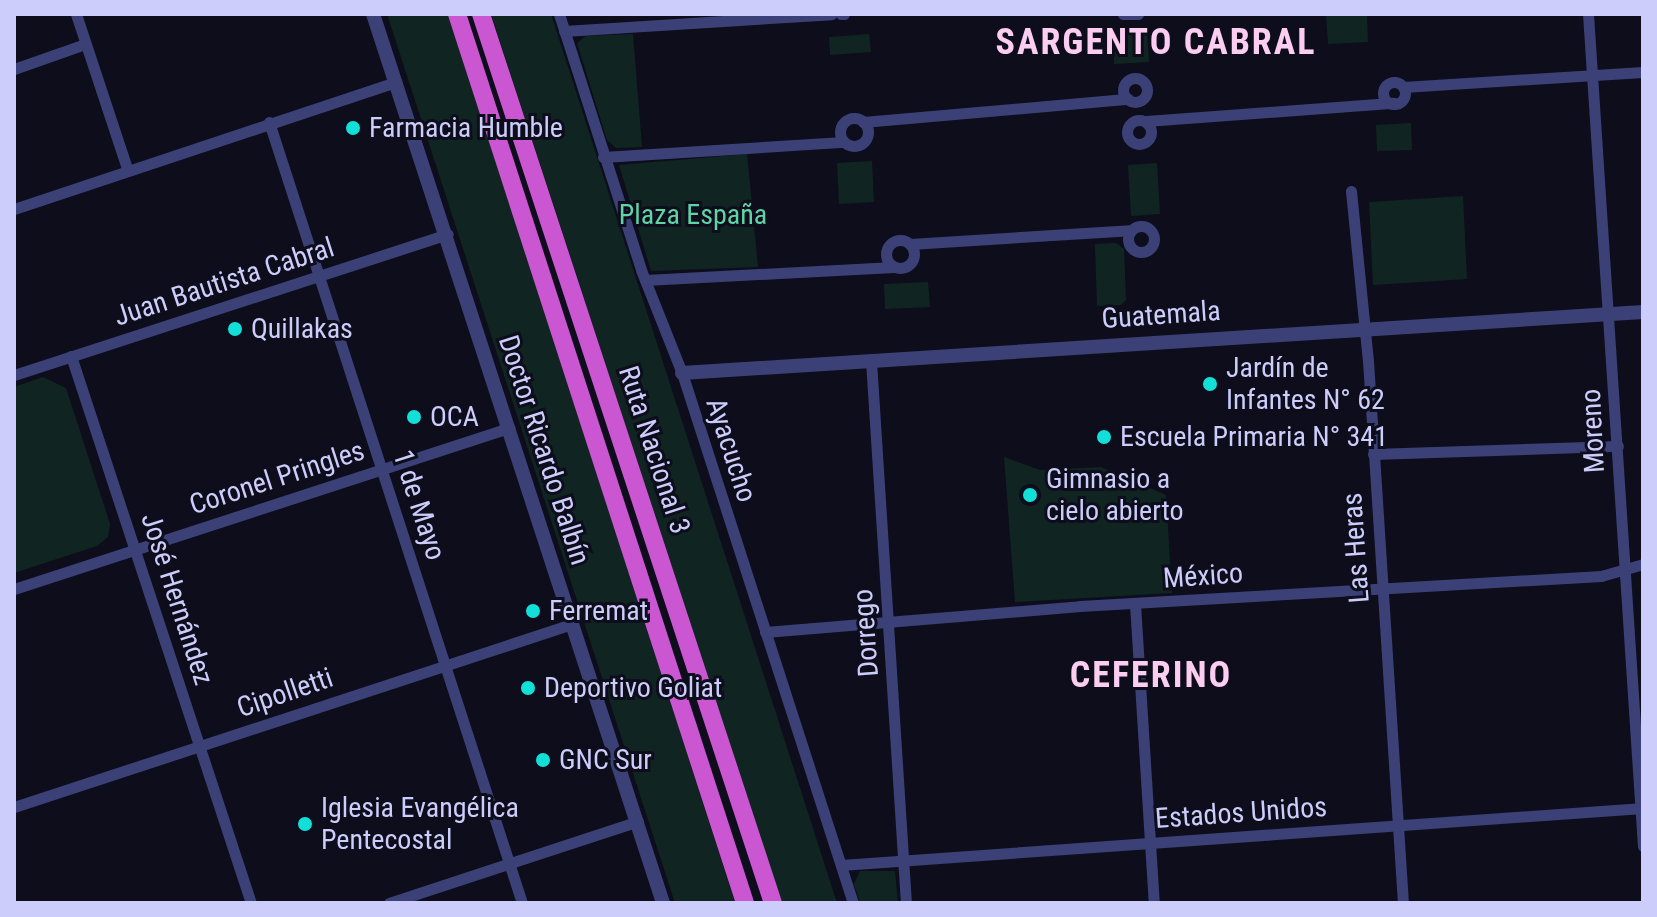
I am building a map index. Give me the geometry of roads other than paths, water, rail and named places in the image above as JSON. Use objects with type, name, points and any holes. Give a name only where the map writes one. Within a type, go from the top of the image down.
[{"type":"highway","name":"Ruta Nacional 3","points":[[457,14],[745,903]]},
{"type":"highway","name":"Ruta Nacional 3","points":[[481,14],[773,903]]},
{"type":"street","points":[[76,14],[128,171]]},
{"type":"street","name":"Doctor Ricardo Balbín","points":[[373,14],[448,234],[663,903]]},
{"type":"street","name":"Ayacucho","points":[[559,14],[645,280],[682,373],[853,903]]},
{"type":"street","points":[[564,31],[831,14]]},
{"type":"street","points":[[1123,14],[1138,14]]},
{"type":"street","name":"Moreno","points":[[1588,14],[1643,846]]},
{"type":"street","points":[[14,69],[85,44]]},
{"type":"street","points":[[1393,103],[1384,95],[1386,85],[1396,82],[1403,87],[1643,72]]},
{"type":"street","points":[[14,209],[396,82]]},
{"type":"street","points":[[1146,121],[1393,103],[1403,99],[1403,87]]},
{"type":"street","points":[[844,142],[840,133],[845,121],[1128,99]]},
{"type":"street","name":"1 de Mayo","points":[[269,122],[522,903]]},
{"type":"street","points":[[603,157],[844,142],[857,145],[864,140],[863,122]]},
{"type":"street","name":"Las Heras","points":[[1351,191],[1365,329],[1403,903]]},
{"type":"street","points":[[894,267],[887,260],[888,246],[900,239],[910,244],[1130,230]]},
{"type":"street","name":"Juan Bautista Cabral","points":[[14,375],[448,234]]},
{"type":"street","points":[[645,280],[894,267],[911,263],[910,244]]},
{"type":"street","name":"Guatemala","points":[[682,373],[1643,312]]},
{"type":"street","name":"José Hernández","points":[[71,356],[251,903]]},
{"type":"street","name":"Dorrego","points":[[871,361],[906,903]]},
{"type":"street","name":"Coronel Pringles","points":[[14,589],[509,428]]},
{"type":"street","points":[[1373,454],[1618,446]]},
{"type":"street","name":"México","points":[[765,632],[1135,604],[1601,576],[1643,564]]},
{"type":"street","points":[[1135,604],[1154,903]]},
{"type":"street","name":"Cipolletti","points":[[14,807],[572,624]]},
{"type":"street","name":"Estados Unidos","points":[[841,865],[903,858],[1642,808]]},
{"type":"street","points":[[389,903],[638,821]]},
{"type":"place","name":"Farmacia Humble","points":[[353,128]]},
{"type":"place","name":"Quillakas","points":[[235,329]]},
{"type":"place","name":"Jardín de Infantes N° 62","points":[[1210,384]]},
{"type":"place","name":"OCA","points":[[414,417]]},
{"type":"place","name":"Escuela Primaria N° 341","points":[[1104,437]]},
{"type":"place","name":"Gimnasio a cielo abierto","points":[[1030,495]]},
{"type":"place","name":"Ferremat","points":[[533,611]]},
{"type":"place","name":"Deportivo Goliat","points":[[528,688]]},
{"type":"place","name":"GNC Sur","points":[[543,760]]},
{"type":"place","name":"Iglesia Evangélica Pentecostal","points":[[305,824]]},
{"type":"district","name":"SARGENTO CABRAL","points":[[1156,43]]},
{"type":"district","name":"CEFERINO","points":[[1151,676]]},
{"type":"park label","name":"Plaza España","points":[[693,215]]}]
